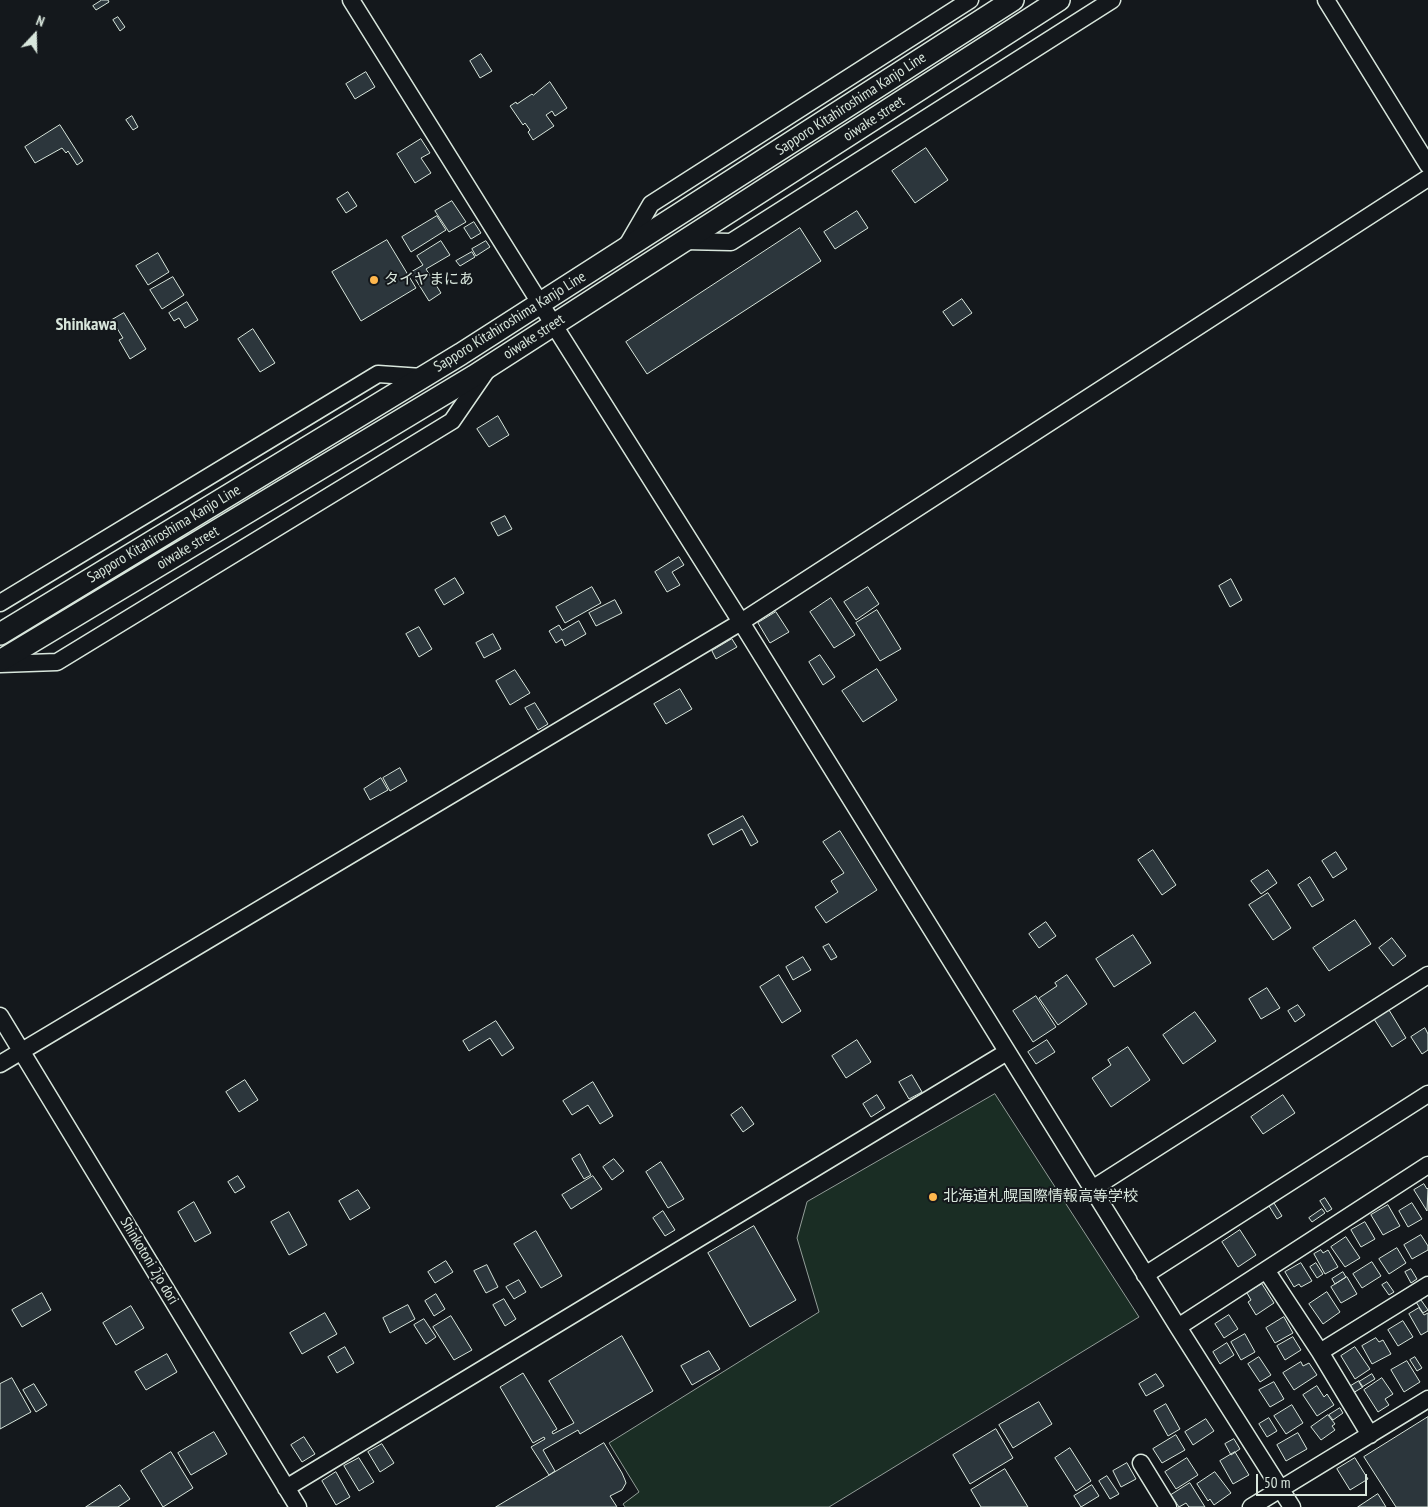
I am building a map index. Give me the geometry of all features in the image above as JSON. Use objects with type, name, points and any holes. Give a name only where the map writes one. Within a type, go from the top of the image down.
[{"type":"main road","name":"Sapporo Kitahiroshima Kanjo Line","points":[[0,634],[422,377],[1013,0]]},
{"type":"main road","name":"oiwake street","points":[[0,663],[489,366],[1059,0]]},
{"type":"street","points":[[351,0],[1006,1052],[1292,1507]]},
{"type":"street","points":[[624,249],[652,204],[970,0]]},
{"type":"street","points":[[684,241],[731,242],[1112,0]]},
{"type":"street","points":[[1326,0],[1428,165]]},
{"type":"street","points":[[0,1064],[740,622],[1428,178]]},
{"type":"street","points":[[0,663],[57,662],[452,421],[489,366]]},
{"type":"street","points":[[0,604],[378,374],[422,377]]},
{"type":"street","points":[[1092,1189],[1428,975]]},
{"type":"street","name":"Shinkotoni 2jo dori","points":[[0,1016],[298,1507]]},
{"type":"street","points":[[286,1488],[1006,1052]]},
{"type":"street","points":[[1146,1275],[1428,1094]]},
{"type":"street","points":[[1178,1326],[1428,1165]]},
{"type":"street","points":[[1266,1270],[1320,1352],[1370,1434]]},
{"type":"street","points":[[1320,1352],[1428,1285]]},
{"type":"street","points":[[1251,1507],[1428,1399]]},
{"type":"street","points":[[1140,1463],[1168,1507]]},
{"type":"green space","name":"北海道札幌国際情報高等学校","points":[[995,1094],[1139,1317],[829,1507],[625,1507],[623,1504],[639,1492],[609,1443],[819,1312],[797,1238],[807,1202]]},
{"type":"building","points":[[102,0],[108,0],[109,2],[96,10],[93,6]]},
{"type":"building","points":[[118,17],[125,27],[120,31],[113,20]]},
{"type":"building","points":[[481,54],[492,71],[480,78],[470,61]]},
{"type":"building","points":[[366,72],[375,87],[355,99],[346,84]]},
{"type":"building","points":[[550,82],[567,108],[555,116],[552,111],[546,115],[554,126],[533,140],[528,132],[530,130],[525,123],[523,125],[510,106],[533,95]]},
{"type":"building","points":[[132,116],[138,127],[133,130],[126,120]]},
{"type":"building","points":[[60,125],[83,161],[77,165],[68,151],[66,153],[62,148],[35,163],[25,147]]},
{"type":"building","points":[[421,139],[430,153],[421,158],[431,173],[415,183],[397,154]]},
{"type":"building","points":[[926,148],[948,180],[915,203],[892,171]]},
{"type":"building","points":[[348,192],[357,206],[346,213],[337,199]]},
{"type":"building","points":[[452,201],[466,222],[449,232],[435,211]]},
{"type":"building","points":[[857,211],[868,228],[835,249],[824,232]]},
{"type":"building","points":[[437,216],[446,230],[411,252],[402,237]]},
{"type":"building","points":[[474,222],[481,233],[471,239],[464,228]]},
{"type":"building","points":[[800,228],[821,261],[647,374],[626,342]]},
{"type":"building","name":"タイヤまにあ","points":[[387,240],[416,288],[361,321],[332,272]]},
{"type":"building","points":[[441,241],[450,255],[426,269],[441,293],[429,301],[411,272],[423,265],[417,256]]},
{"type":"building","points":[[486,241],[490,247],[476,256],[472,249]]},
{"type":"building","points":[[472,252],[475,257],[460,266],[456,261]]},
{"type":"building","points":[[158,253],[169,272],[148,285],[136,266]]},
{"type":"building","points":[[173,277],[184,295],[162,309],[150,290]]},
{"type":"building","points":[[962,299],[972,313],[953,326],[943,312]]},
{"type":"building","points":[[187,302],[198,320],[185,328],[179,318],[174,321],[169,313]]},
{"type":"building","points":[[124,313],[146,349],[130,359],[119,340],[123,338],[112,320]]},
{"type":"building","points":[[253,329],[275,363],[260,372],[238,339]]},
{"type":"building","points":[[498,416],[509,435],[489,447],[477,429]]},
{"type":"building","points":[[505,516],[512,529],[498,536],[491,523]]},
{"type":"building","points":[[679,557],[684,565],[672,572],[680,585],[667,592],[655,572]]},
{"type":"building","points":[[455,578],[464,593],[444,605],[435,590]]},
{"type":"building","points":[[1231,579],[1242,600],[1230,607],[1219,586]]},
{"type":"building","points":[[592,587],[601,603],[565,623],[556,607]]},
{"type":"building","points":[[868,587],[879,604],[856,620],[844,602]]},
{"type":"building","points":[[831,598],[855,635],[834,648],[810,612]]},
{"type":"building","points":[[615,600],[622,613],[596,626],[589,613]]},
{"type":"building","points":[[877,610],[901,649],[880,661],[856,623]]},
{"type":"building","points":[[776,612],[789,632],[770,643],[758,623]]},
{"type":"building","points":[[579,621],[586,634],[565,646],[562,639],[556,643],[549,631],[559,625],[562,630]]},
{"type":"building","points":[[419,627],[432,649],[419,657],[406,634]]},
{"type":"building","points":[[493,634],[501,649],[484,658],[476,643]]},
{"type":"building","points":[[732,639],[737,647],[716,659],[712,651]]},
{"type":"building","points":[[820,655],[835,677],[823,685],[809,662]]},
{"type":"building","points":[[877,669],[897,700],[863,722],[842,691]]},
{"type":"building","points":[[515,670],[530,693],[510,705],[496,681]]},
{"type":"building","points":[[680,689],[692,709],[666,724],[654,704]]},
{"type":"building","points":[[535,703],[548,724],[538,730],[525,708]]},
{"type":"building","points":[[400,768],[407,781],[390,791],[383,778]]},
{"type":"building","points":[[381,778],[388,790],[370,800],[364,789]]},
{"type":"building","points":[[743,816],[758,842],[751,846],[742,829],[713,845],[708,835]]},
{"type":"building","points":[[840,831],[877,890],[826,923],[815,907],[838,892],[831,881],[844,873],[823,842]]},
{"type":"building","points":[[1153,850],[1176,885],[1162,895],[1138,860]]},
{"type":"building","points":[[1336,852],[1347,869],[1333,878],[1322,861]]},
{"type":"building","points":[[1268,870],[1277,883],[1261,894],[1251,881]]},
{"type":"building","points":[[1310,877],[1324,900],[1312,907],[1298,885]]},
{"type":"building","points":[[1268,893],[1291,928],[1273,940],[1249,905]]},
{"type":"building","points":[[1355,920],[1371,944],[1329,971],[1313,948]]},
{"type":"building","points":[[1046,922],[1056,936],[1039,948],[1029,934]]},
{"type":"building","points":[[1133,935],[1151,963],[1114,987],[1096,959]]},
{"type":"building","points":[[1392,938],[1406,956],[1393,966],[1379,948]]},
{"type":"building","points":[[829,944],[837,957],[831,960],[823,947]]},
{"type":"building","points":[[803,957],[811,970],[793,980],[786,967]]},
{"type":"building","points":[[779,975],[801,1011],[782,1023],[760,987]]},
{"type":"building","points":[[1067,975],[1087,1004],[1058,1025],[1039,998],[1057,986],[1055,983]]},
{"type":"building","points":[[1267,988],[1280,1008],[1261,1019],[1249,999]]},
{"type":"building","points":[[1036,996],[1056,1027],[1033,1042],[1013,1011]]},
{"type":"building","points":[[1298,1005],[1305,1015],[1295,1022],[1288,1011]]},
{"type":"building","points":[[1389,1010],[1406,1038],[1392,1047],[1374,1019]]},
{"type":"building","points":[[1195,1012],[1216,1041],[1183,1064],[1163,1035]]},
{"type":"building","points":[[496,1021],[514,1048],[502,1056],[490,1038],[469,1051],[463,1041]]},
{"type":"building","points":[[1425,1028],[1428,1034],[1428,1050],[1422,1054],[1411,1037]]},
{"type":"building","points":[[857,1040],[871,1062],[846,1078],[832,1056]]},
{"type":"building","points":[[1047,1040],[1055,1052],[1036,1064],[1028,1052]]},
{"type":"building","points":[[1128,1047],[1150,1080],[1111,1107],[1092,1078],[1111,1065],[1108,1060]]},
{"type":"building","points":[[912,1075],[922,1092],[909,1099],[899,1082]]},
{"type":"building","points":[[245,1080],[258,1100],[239,1112],[226,1092]]},
{"type":"building","points":[[593,1082],[613,1116],[600,1124],[588,1105],[572,1115],[563,1101]]},
{"type":"building","points":[[877,1095],[885,1108],[871,1117],[863,1104]]},
{"type":"building","points":[[1283,1095],[1295,1113],[1263,1134],[1251,1117]]},
{"type":"building","points":[[742,1107],[754,1124],[743,1132],[731,1115]]},
{"type":"building","points":[[580,1154],[591,1175],[584,1179],[572,1159]]},
{"type":"building","points":[[614,1159],[624,1171],[612,1180],[603,1167]]},
{"type":"building","points":[[661,1162],[684,1199],[668,1208],[646,1172]]},
{"type":"building","points":[[238,1176],[245,1187],[235,1193],[228,1182]]},
{"type":"building","points":[[593,1176],[602,1189],[571,1209],[562,1195]]},
{"type":"building","points":[[1424,1184],[1428,1188],[1427,1211],[1414,1190]]},
{"type":"building","points":[[358,1190],[370,1208],[350,1220],[339,1201]]},
{"type":"building","points":[[1325,1198],[1332,1209],[1327,1212],[1320,1201]]},
{"type":"building","points":[[194,1202],[211,1233],[195,1242],[178,1212]]},
{"type":"building","points":[[1274,1203],[1282,1216],[1277,1219],[1269,1206]]},
{"type":"building","points":[[1412,1203],[1422,1219],[1408,1227],[1399,1211]]},
{"type":"building","points":[[1388,1205],[1400,1226],[1383,1235],[1371,1215]]},
{"type":"building","points":[[1322,1209],[1325,1213],[1312,1222],[1309,1218]]},
{"type":"building","points":[[663,1211],[675,1230],[665,1236],[653,1218]]},
{"type":"building","points":[[289,1212],[307,1245],[289,1255],[271,1222]]},
{"type":"building","points":[[1365,1222],[1375,1239],[1361,1247],[1351,1230]]},
{"type":"building","points":[[754,1226],[796,1300],[750,1327],[708,1253]]},
{"type":"building","points":[[1240,1230],[1256,1255],[1238,1267],[1222,1242]]},
{"type":"building","points":[[536,1231],[562,1276],[541,1288],[514,1244]]},
{"type":"building","points":[[1421,1235],[1428,1246],[1428,1250],[1412,1259],[1404,1245]]},
{"type":"building","points":[[1346,1237],[1360,1258],[1345,1267],[1331,1247]]},
{"type":"building","points":[[1397,1248],[1406,1263],[1389,1274],[1379,1259]]},
{"type":"building","points":[[1321,1250],[1323,1253],[1328,1250],[1338,1267],[1325,1274],[1314,1254]]},
{"type":"building","points":[[446,1261],[453,1272],[435,1283],[428,1272]]},
{"type":"building","points":[[1372,1262],[1381,1276],[1362,1288],[1353,1274]]},
{"type":"building","points":[[1301,1263],[1312,1281],[1301,1287],[1299,1284],[1294,1287],[1285,1272]]},
{"type":"building","points":[[1316,1263],[1323,1274],[1317,1278],[1310,1267]]},
{"type":"building","points":[[487,1265],[498,1287],[486,1293],[474,1271]]},
{"type":"building","points":[[1411,1269],[1417,1279],[1411,1283],[1405,1272]]},
{"type":"building","points":[[1343,1272],[1346,1277],[1335,1284],[1332,1279]]},
{"type":"building","points":[[1347,1277],[1357,1294],[1341,1303],[1331,1287]]},
{"type":"building","points":[[519,1280],[526,1292],[514,1299],[506,1287]]},
{"type":"building","points":[[1387,1282],[1394,1292],[1389,1295],[1382,1285]]},
{"type":"building","points":[[1262,1284],[1274,1303],[1256,1315],[1248,1302],[1251,1300],[1247,1293]]},
{"type":"building","points":[[1327,1292],[1340,1312],[1323,1324],[1309,1304]]},
{"type":"building","points":[[42,1293],[51,1310],[22,1327],[12,1310]]},
{"type":"building","points":[[436,1294],[445,1309],[434,1316],[425,1301]]},
{"type":"building","points":[[504,1299],[516,1319],[505,1326],[493,1305]]},
{"type":"building","points":[[1421,1300],[1428,1310],[1423,1313],[1416,1302]]},
{"type":"building","points":[[408,1305],[415,1319],[390,1333],[383,1318]]},
{"type":"building","points":[[131,1306],[144,1328],[116,1345],[103,1323]]},
{"type":"building","points":[[1419,1308],[1424,1315],[1428,1313],[1428,1331],[1421,1335],[1409,1314]]},
{"type":"building","points":[[325,1313],[337,1334],[302,1354],[290,1333]]},
{"type":"building","points":[[1229,1315],[1238,1329],[1224,1338],[1215,1324]]},
{"type":"building","points":[[451,1316],[472,1350],[454,1360],[433,1327]]},
{"type":"building","points":[[1284,1317],[1293,1333],[1275,1343],[1266,1328]]},
{"type":"building","points":[[424,1319],[436,1337],[426,1344],[414,1325]]},
{"type":"building","points":[[1403,1321],[1413,1337],[1398,1346],[1388,1330]]},
{"type":"building","points":[[1245,1334],[1255,1352],[1241,1360],[1231,1342]]},
{"type":"building","points":[[622,1336],[653,1391],[580,1434],[578,1430],[543,1450],[555,1471],[549,1475],[531,1447],[545,1439],[544,1437],[533,1443],[500,1387],[523,1373],[557,1429],[552,1432],[553,1434],[574,1423],[549,1381]]},
{"type":"building","points":[[1293,1337],[1301,1350],[1285,1360],[1277,1346]]},
{"type":"building","points":[[1376,1338],[1379,1342],[1383,1340],[1391,1354],[1372,1364],[1362,1346]]},
{"type":"building","points":[[1227,1343],[1234,1355],[1220,1364],[1213,1352]]},
{"type":"building","points":[[345,1347],[354,1363],[337,1373],[328,1357]]},
{"type":"building","points":[[1355,1347],[1370,1369],[1355,1379],[1341,1356]]},
{"type":"building","points":[[709,1351],[720,1369],[692,1385],[681,1366]]},
{"type":"building","points":[[167,1354],[177,1372],[146,1390],[135,1372]]},
{"type":"building","points":[[1259,1357],[1271,1375],[1260,1382],[1248,1364]]},
{"type":"building","points":[[1415,1357],[1422,1368],[1417,1371],[1410,1360]]},
{"type":"building","points":[[1407,1361],[1420,1382],[1404,1392],[1391,1370]]},
{"type":"building","points":[[1301,1362],[1303,1366],[1309,1363],[1317,1375],[1294,1390],[1283,1373]]},
{"type":"building","points":[[1156,1374],[1164,1386],[1146,1396],[1139,1384]]},
{"type":"building","points":[[1372,1374],[1375,1379],[1362,1387],[1359,1382]]},
{"type":"building","points":[[12,1378],[31,1412],[0,1429],[0,1384]]},
{"type":"building","points":[[1382,1378],[1393,1394],[1385,1399],[1389,1405],[1378,1412],[1364,1390]]},
{"type":"building","points":[[1359,1381],[1363,1387],[1353,1393],[1349,1387]]},
{"type":"building","points":[[1274,1382],[1284,1399],[1270,1407],[1259,1390]]},
{"type":"building","points":[[34,1384],[47,1405],[36,1412],[23,1390]]},
{"type":"building","points":[[1317,1386],[1324,1397],[1327,1394],[1334,1405],[1317,1416],[1303,1395]]},
{"type":"building","points":[[1039,1402],[1052,1424],[1013,1448],[999,1425]]},
{"type":"building","points":[[1166,1404],[1180,1429],[1168,1436],[1154,1411]]},
{"type":"building","points":[[1292,1405],[1303,1423],[1286,1434],[1274,1416]]},
{"type":"building","points":[[1340,1408],[1343,1413],[1333,1420],[1329,1415]]},
{"type":"building","points":[[1328,1415],[1335,1424],[1332,1426],[1335,1430],[1321,1440],[1311,1427]]},
{"type":"building","points":[[1428,1417],[1428,1507],[1396,1507],[1364,1457]]},
{"type":"building","points":[[1269,1418],[1277,1431],[1267,1437],[1259,1424]]},
{"type":"building","points":[[1206,1419],[1214,1431],[1193,1445],[1185,1432]]},
{"type":"building","points":[[996,1429],[1013,1458],[970,1484],[953,1455]]},
{"type":"building","points":[[214,1432],[227,1454],[191,1475],[178,1453]]},
{"type":"building","points":[[1298,1433],[1307,1449],[1286,1461],[1277,1445]]},
{"type":"building","points":[[1176,1435],[1185,1450],[1162,1463],[1153,1449]]},
{"type":"building","points":[[304,1437],[315,1454],[302,1462],[291,1445]]},
{"type":"building","points":[[1234,1439],[1240,1449],[1231,1455],[1225,1444]]},
{"type":"building","points":[[604,1443],[626,1483],[622,1490],[610,1496],[617,1507],[496,1507]]},
{"type":"building","points":[[382,1444],[394,1463],[380,1472],[368,1452]]},
{"type":"building","points":[[1070,1448],[1091,1481],[1076,1491],[1055,1458]]},
{"type":"building","points":[[171,1452],[193,1488],[163,1507],[141,1471]]},
{"type":"building","points":[[1235,1452],[1249,1475],[1233,1484],[1220,1461]]},
{"type":"building","points":[[359,1458],[374,1482],[359,1491],[344,1466]]},
{"type":"building","points":[[1187,1458],[1198,1475],[1176,1489],[1165,1472]]},
{"type":"building","points":[[1355,1458],[1368,1479],[1350,1490],[1337,1469]]},
{"type":"building","points":[[1127,1463],[1136,1479],[1121,1487],[1113,1471]]},
{"type":"building","points":[[1005,1469],[1028,1507],[981,1507],[971,1490]]},
{"type":"building","points":[[336,1472],[350,1497],[336,1505],[322,1481]]},
{"type":"building","points":[[1215,1472],[1231,1493],[1214,1505],[1210,1499],[1208,1501],[1197,1484]]},
{"type":"building","points":[[1107,1476],[1119,1494],[1110,1499],[1099,1481]]},
{"type":"building","points":[[1190,1483],[1205,1507],[1189,1507],[1186,1503],[1179,1507],[1171,1495]]},
{"type":"building","points":[[120,1485],[130,1499],[118,1507],[86,1507]]},
{"type":"building","points":[[1092,1485],[1099,1496],[1081,1507],[1074,1496]]},
{"type":"building","points":[[1378,1494],[1386,1507],[1358,1507]]},
{"type":"place","name":"タイヤまにあ","points":[[374,280]]},
{"type":"place","name":"北海道札幌国際情報高等学校","points":[[933,1197]]},
{"type":"district","name":"Shinkawa","points":[[86,325]]}]
